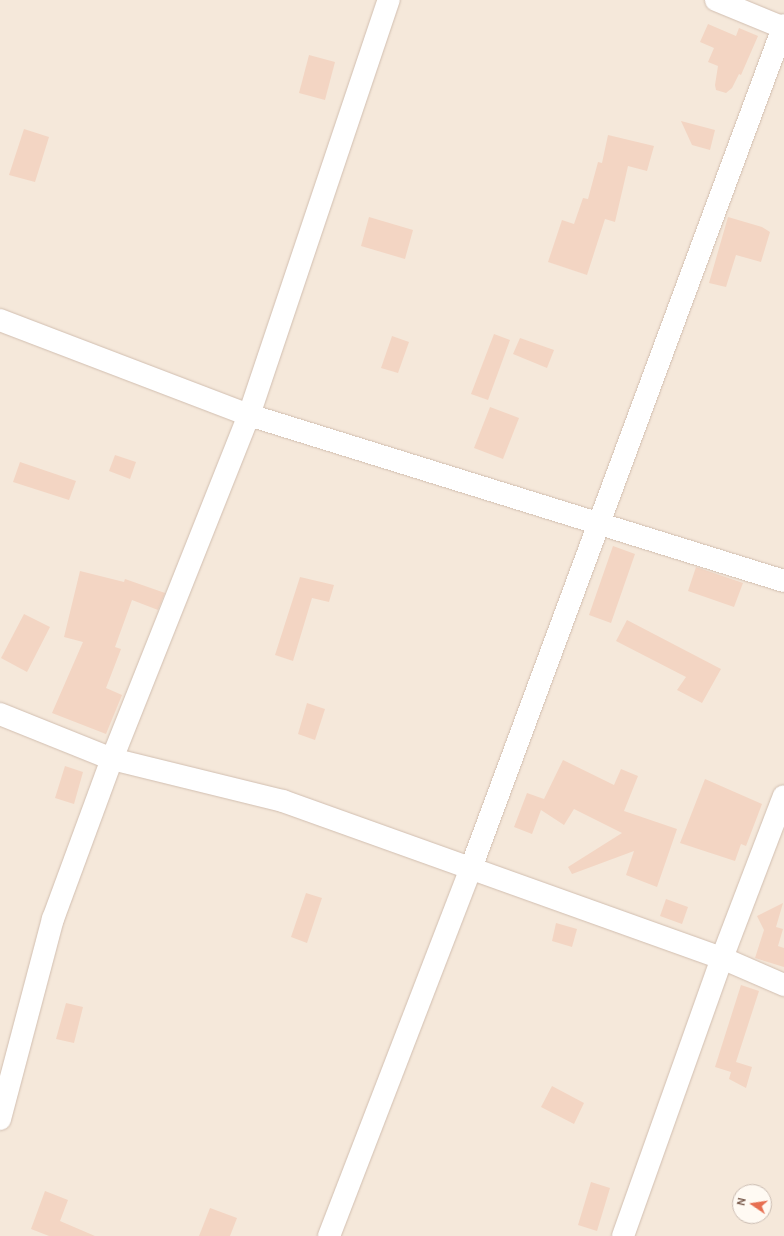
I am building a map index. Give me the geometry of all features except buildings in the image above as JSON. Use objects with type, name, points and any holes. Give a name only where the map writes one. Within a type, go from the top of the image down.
[{"type":"street","points":[[0,1119],[53,919],[112,759],[249,414],[389,0]]},
{"type":"street","points":[[329,1236],[471,868],[597,523],[784,27],[716,0]]},
{"type":"street","points":[[0,320],[249,414],[784,581]]},
{"type":"street","points":[[0,714],[112,759],[283,800],[722,958],[784,985]]},
{"type":"street","points":[[623,1236],[722,958],[784,796]]},
{"type":"shaded area","points":[[0,0],[784,0],[784,1236],[0,1236]]}]
